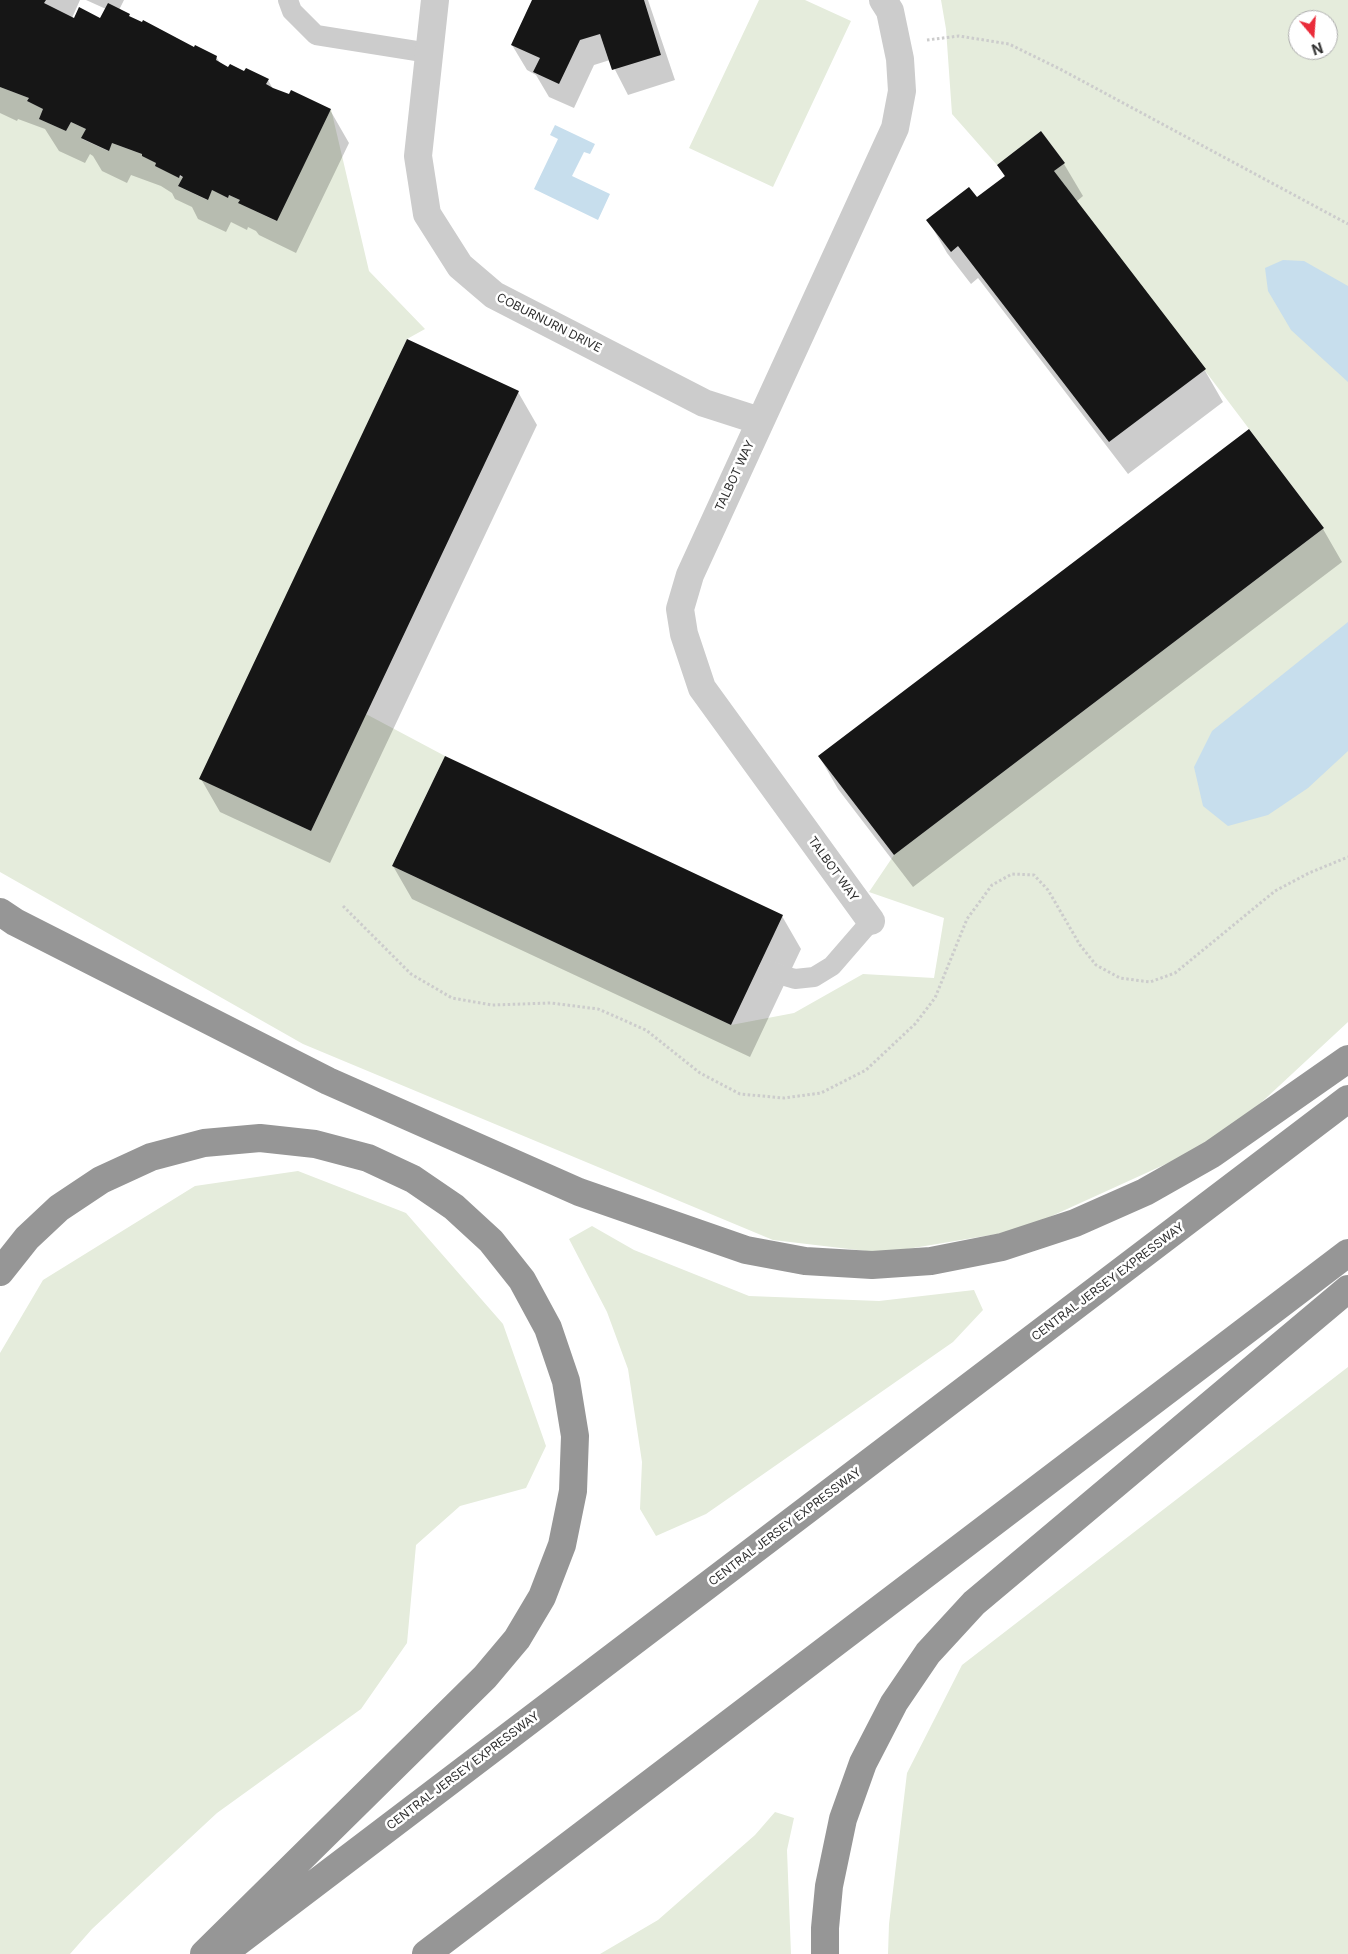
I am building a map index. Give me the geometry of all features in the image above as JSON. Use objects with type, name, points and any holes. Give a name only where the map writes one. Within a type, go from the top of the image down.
[{"type":"highway","points":[[0,912],[15,922],[328,1081],[579,1192],[746,1250],[805,1261],[872,1265],[931,1261],[1002,1247],[1075,1223],[1145,1192],[1212,1154],[1348,1059]]},
{"type":"highway","name":"CENTRAL JERSEY EXPRESSWAY","points":[[222,1954],[1348,1099]]},
{"type":"highway","points":[[0,1272],[27,1238],[59,1208],[100,1180],[151,1157],[204,1143],[260,1138],[315,1144],[368,1158],[414,1179],[454,1207],[491,1241],[522,1280],[548,1328],[566,1381],[574,1436],[573,1491],[562,1545],[542,1597],[517,1639],[485,1678],[204,1954]]},
{"type":"highway","points":[[426,1954],[1348,1253]]},
{"type":"highway","points":[[825,1954],[825,1928],[829,1886],[843,1819],[863,1763],[894,1702],[928,1653],[974,1602],[1348,1289]]},
{"type":"street","name":"COBURNURN DRIVE","points":[[435,0],[418,156],[427,214],[460,266],[494,295],[704,402],[760,421]]},
{"type":"street","name":"TALBOT WAY","points":[[871,921],[702,688],[684,634],[680,609],[690,575],[894,128],[902,91],[897,44],[890,11],[883,0]]},
{"type":"lane","points":[[288,0],[292,11],[316,36],[429,53]]},
{"type":"lane","points":[[768,971],[795,979],[814,977],[832,966],[871,921]]},
{"type":"path","points":[[897,44],[959,36],[1009,44],[1348,224]]},
{"type":"green space","points":[[759,0],[805,0],[851,21],[773,187],[689,148]]},
{"type":"green space","points":[[941,0],[1348,0],[1348,1022],[1223,1138],[1021,1230],[883,1253],[773,1240],[303,1044],[0,872],[0,87],[29,98],[27,101],[43,109],[39,119],[66,131],[71,122],[86,129],[82,139],[108,151],[112,143],[142,154],[156,163],[155,166],[178,177],[183,177],[178,186],[207,200],[212,190],[228,198],[229,195],[240,200],[239,203],[276,221],[331,109],[369,271],[425,329],[407,339],[200,779],[311,831],[366,714],[445,756],[392,866],[731,1025],[794,1013],[863,974],[934,978],[944,918],[869,892],[894,855],[1324,528],[1054,171],[1065,163],[1041,131],[997,165],[952,114],[946,29]]},
{"type":"green space","points":[[298,1171],[406,1213],[503,1324],[546,1446],[526,1488],[460,1506],[416,1545],[407,1643],[361,1709],[217,1813],[92,1929],[70,1954],[0,1954],[0,1353],[43,1280],[195,1186]]},
{"type":"green space","points":[[592,1226],[634,1250],[749,1296],[879,1301],[974,1290],[983,1310],[953,1342],[706,1514],[656,1536],[640,1509],[642,1462],[628,1369],[607,1312],[569,1239]]},
{"type":"green space","points":[[1348,1367],[1348,1954],[888,1954],[889,1924],[907,1773],[962,1665]]},
{"type":"green space","points":[[775,1812],[794,1818],[787,1850],[791,1954],[600,1954],[658,1920],[755,1835]]},
{"type":"water","points":[[555,125],[595,144],[590,154],[584,152],[572,176],[610,194],[598,220],[534,189],[558,139],[550,135]]},
{"type":"water","points":[[1283,260],[1304,261],[1348,286],[1348,382],[1291,330],[1268,291],[1265,268]]},
{"type":"water","points":[[1348,622],[1348,751],[1308,788],[1268,815],[1228,826],[1203,806],[1194,767],[1212,731]]},
{"type":"building","points":[[0,0],[46,0],[44,3],[74,18],[79,7],[100,18],[108,3],[130,14],[129,16],[142,22],[143,20],[194,47],[195,45],[217,56],[216,60],[228,67],[230,64],[244,71],[246,68],[269,79],[266,84],[273,88],[289,94],[291,90],[331,109],[277,221],[238,203],[240,200],[229,195],[228,198],[212,190],[208,200],[178,186],[183,177],[180,175],[179,178],[155,166],[156,163],[142,156],[142,154],[112,143],[109,151],[81,138],[86,129],[71,122],[66,131],[39,119],[43,109],[27,101],[29,98],[0,87]]},
{"type":"building","points":[[532,0],[644,0],[661,55],[612,70],[600,34],[580,40],[559,84],[533,72],[540,58],[511,45]]},
{"type":"building","points":[[1041,131],[1065,163],[1054,171],[1206,369],[1109,442],[958,246],[951,252],[926,220],[969,187],[977,197],[1005,176],[997,165]]},
{"type":"building","points":[[407,339],[519,391],[311,831],[199,779]]},
{"type":"building","points":[[1249,429],[1324,528],[894,855],[818,756]]},
{"type":"building","points":[[445,756],[783,915],[731,1025],[392,866]]}]
